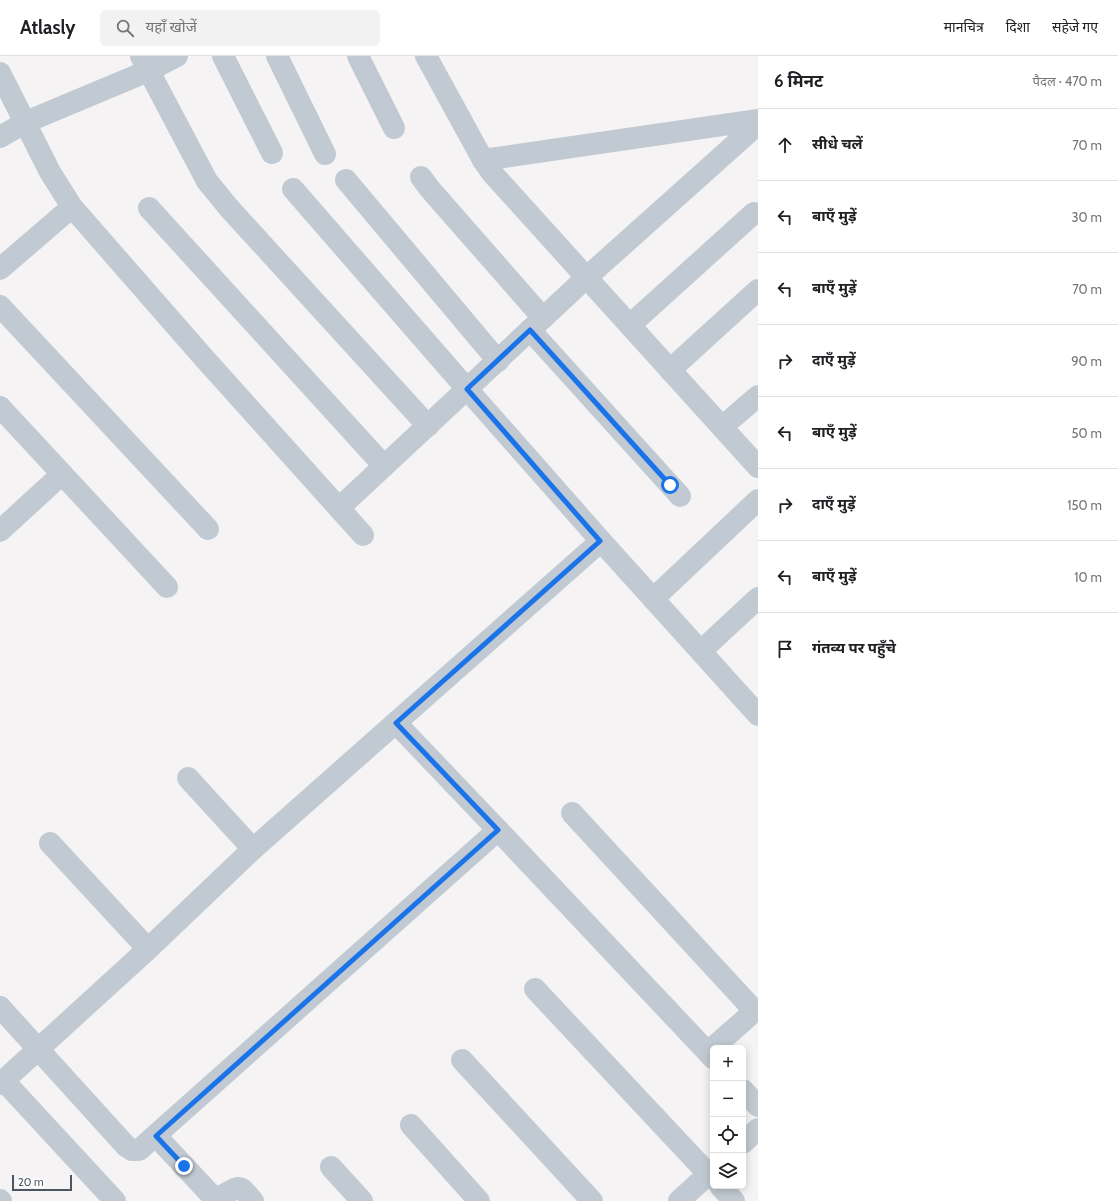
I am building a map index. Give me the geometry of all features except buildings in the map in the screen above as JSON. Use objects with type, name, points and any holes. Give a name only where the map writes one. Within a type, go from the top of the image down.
[{"type":"street","points":[[0,137],[26,122],[145,63],[177,56]]},
{"type":"street","points":[[223,56],[272,153]]},
{"type":"street","points":[[277,56],[325,154]]},
{"type":"street","points":[[358,56],[394,128]]},
{"type":"street","points":[[426,56],[451,104],[492,174],[758,467]]},
{"type":"street","points":[[145,63],[207,181],[234,214],[428,426]]},
{"type":"street","points":[[0,73],[50,172],[72,207],[363,535]]},
{"type":"street","points":[[483,160],[758,120]]},
{"type":"street","points":[[339,508],[587,277],[758,124]]},
{"type":"street","points":[[421,177],[537,324],[680,496]]},
{"type":"street","points":[[346,180],[498,361]]},
{"type":"street","points":[[293,189],[600,541],[701,651],[755,706]]},
{"type":"street","points":[[0,269],[72,207]]},
{"type":"street","points":[[149,208],[384,466]]},
{"type":"street","points":[[630,325],[754,213]]},
{"type":"street","points":[[670,370],[758,290]]},
{"type":"street","points":[[0,306],[208,529]]},
{"type":"street","points":[[722,427],[758,396]]},
{"type":"street","points":[[0,407],[167,586]]},
{"type":"street","points":[[0,531],[62,474]]},
{"type":"street","points":[[653,599],[758,500]]},
{"type":"street","points":[[114,1201],[2,1083],[254,850],[600,541]]},
{"type":"street","points":[[701,651],[758,598]]},
{"type":"street","points":[[396,723],[710,1055]]},
{"type":"street","points":[[188,778],[254,850]]},
{"type":"street","points":[[572,813],[750,1006],[749,1016],[720,1045]]},
{"type":"street","points":[[0,1007],[126,1146],[132,1150],[139,1150],[498,830]]},
{"type":"street","points":[[50,843],[148,949]]},
{"type":"street","points":[[535,989],[710,1173]]},
{"type":"street","points":[[462,1060],[592,1201]]},
{"type":"street","points":[[410,1125],[479,1201]]},
{"type":"street","points":[[746,1140],[758,1129]]},
{"type":"street","points":[[156,1136],[212,1196],[217,1198],[224,1196],[237,1188],[241,1188],[253,1201]]},
{"type":"street","points":[[331,1167],[362,1201]]},
{"type":"street","points":[[679,1201],[710,1180]]},
{"type":"street","points":[[724,1189],[734,1201]]},
{"type":"route","points":[[184,1166],[156,1136],[498,830],[396,723],[600,541],[467,389],[530,330],[670,485]]}]
